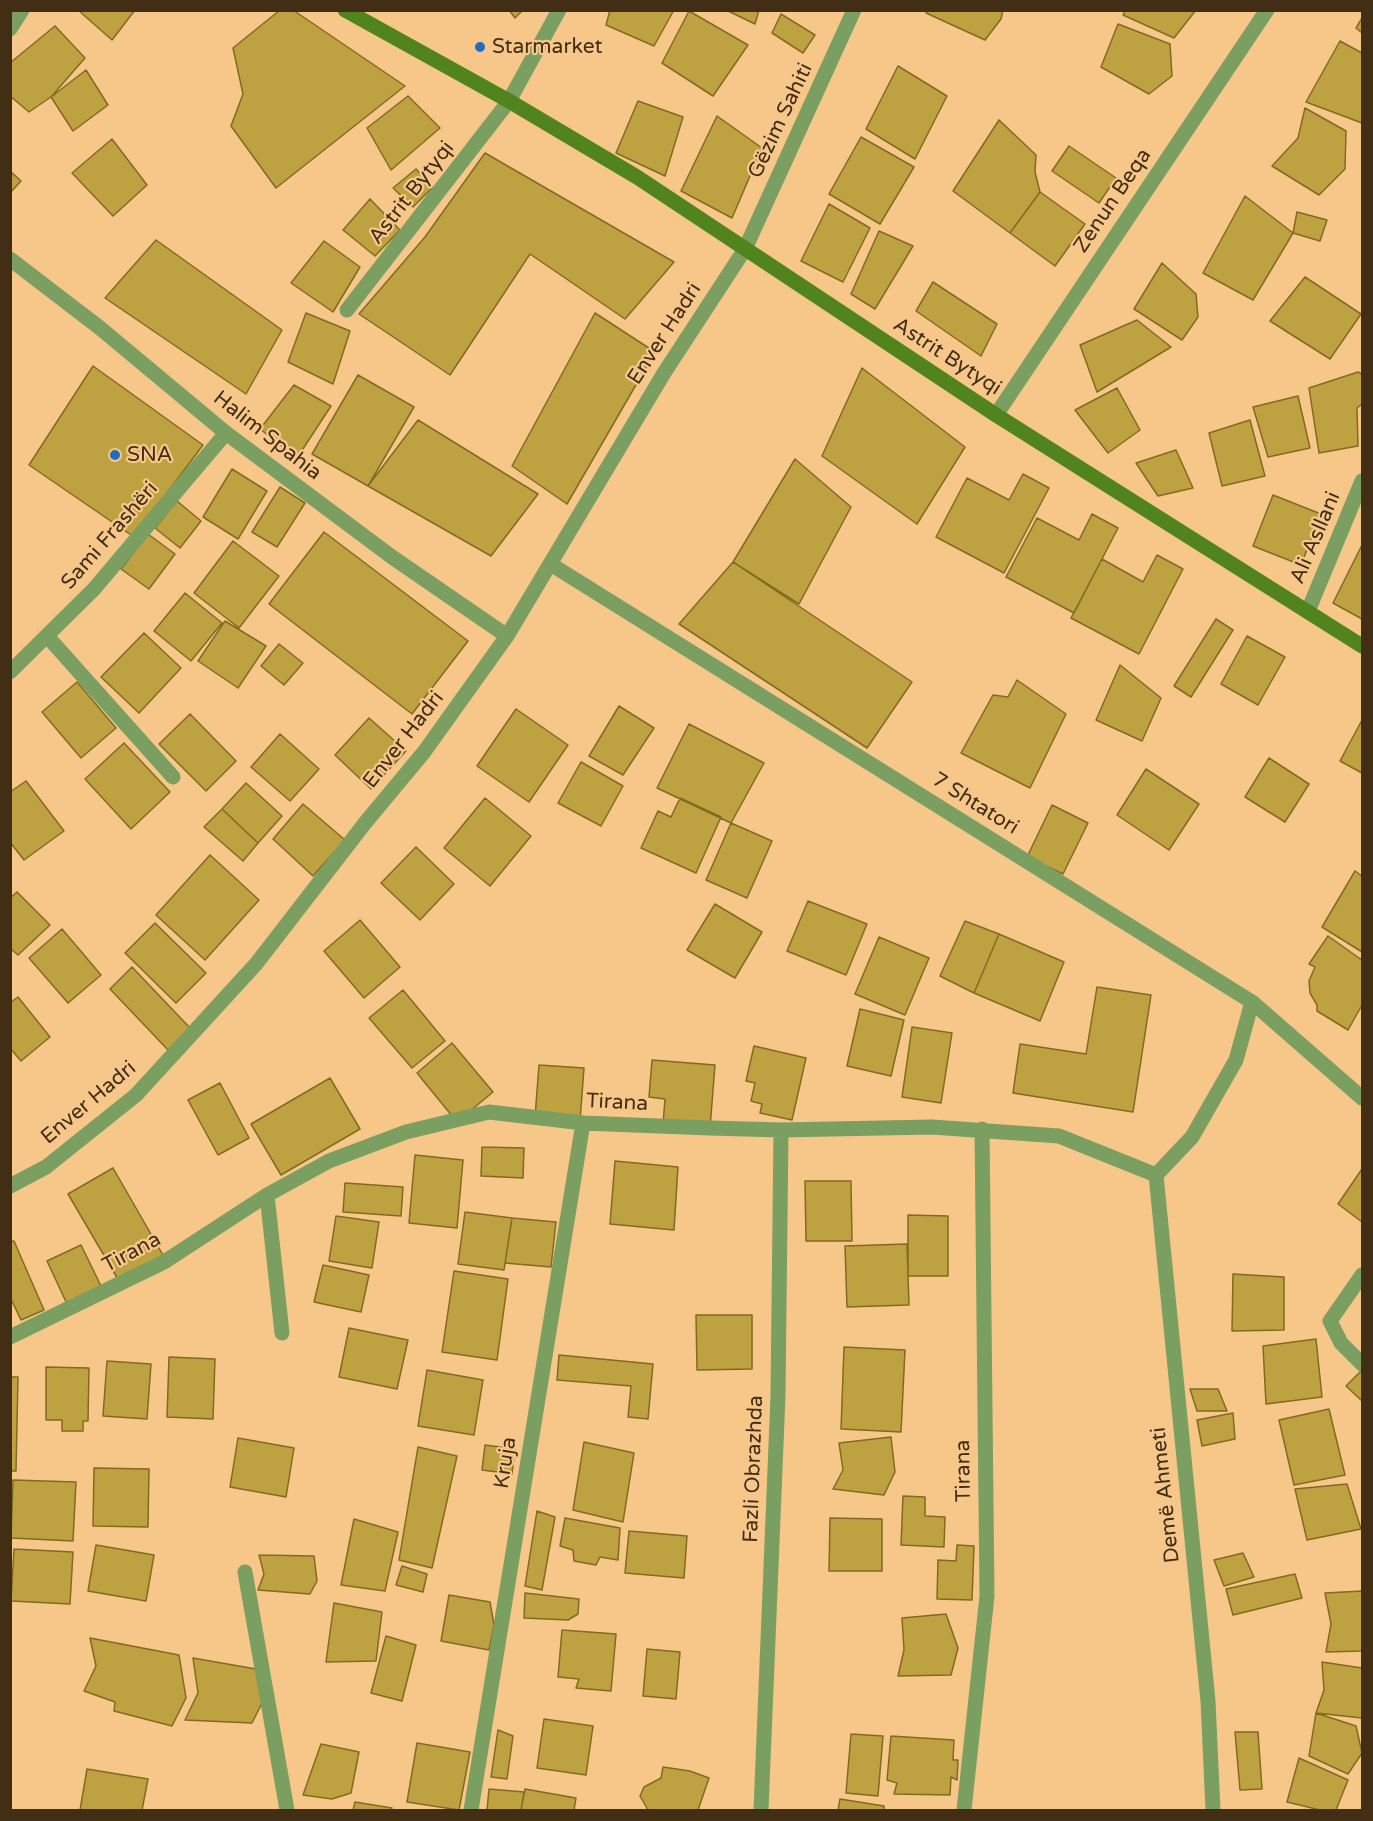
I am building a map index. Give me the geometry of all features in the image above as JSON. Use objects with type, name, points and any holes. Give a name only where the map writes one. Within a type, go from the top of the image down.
[{"type":"street","points":[[10,28],[22,10]]},
{"type":"street","name":"Astrit Bytyqi","points":[[345,10],[509,101],[637,177],[996,415],[1362,646]]},
{"type":"street","points":[[509,101],[559,10]]},
{"type":"street","name":"Gëzim Sahiti","points":[[745,249],[854,10]]},
{"type":"street","name":"Zenun Beqa","points":[[996,415],[1267,10]]},
{"type":"street","name":"Astrit Bytyqi","points":[[347,310],[509,101]]},
{"type":"street","name":"Enver Hadri","points":[[10,1186],[46,1167],[136,1095],[256,964],[365,823],[424,752],[507,636],[552,565],[658,383],[745,249]]},
{"type":"street","name":"Halim Spahia","points":[[10,259],[100,328],[226,433],[392,557],[507,636]]},
{"type":"street","name":"Sami Frashëri","points":[[10,672],[94,589],[226,433]]},
{"type":"street","name":"Ali Asllani","points":[[1308,611],[1362,481]]},
{"type":"street","name":"7 Shtatori","points":[[552,565],[1252,1002],[1362,1098]]},
{"type":"street","points":[[47,636],[173,777]]},
{"type":"street","points":[[1155,1175],[1192,1137],[1236,1060],[1252,1002]]},
{"type":"street","name":"Tirana","points":[[10,1337],[164,1262],[267,1195],[340,1156],[406,1131],[489,1112],[583,1123],[781,1130],[932,1126],[1059,1136],[1155,1175]]},
{"type":"street","name":"Kruja","points":[[471,1810],[583,1123]]},
{"type":"street","name":"Tirana","points":[[964,1810],[987,1596],[982,1129]]},
{"type":"street","name":"Fazli Obrazhda","points":[[761,1810],[778,1395],[781,1130]]},
{"type":"street","name":"Demë Ahmeti","points":[[1155,1175],[1208,1701],[1213,1810]]},
{"type":"street","points":[[267,1195],[282,1333]]},
{"type":"street","points":[[1362,1275],[1330,1321],[1341,1343],[1362,1364]]},
{"type":"street","points":[[245,1572],[287,1810]]},
{"type":"building","points":[[78,10],[135,10],[112,40]]},
{"type":"building","points":[[280,10],[293,10],[405,86],[276,188],[231,126],[243,94],[233,48]]},
{"type":"building","points":[[509,10],[523,10],[515,18]]},
{"type":"building","points":[[610,10],[674,10],[654,46],[606,25]]},
{"type":"building","points":[[726,10],[759,10],[755,24]]},
{"type":"building","points":[[928,10],[1003,10],[1001,19],[985,40],[926,13]]},
{"type":"building","points":[[1125,10],[1196,10],[1174,38],[1123,15]]},
{"type":"building","points":[[689,11],[748,45],[713,96],[662,63]]},
{"type":"building","points":[[781,14],[815,35],[803,53],[772,33]]},
{"type":"building","points":[[1362,18],[1362,33],[1356,28]]},
{"type":"building","points":[[1118,24],[1170,44],[1172,76],[1149,94],[1101,67]]},
{"type":"building","points":[[55,26],[85,58],[51,97],[29,112],[10,96],[10,63]]},
{"type":"building","points":[[1340,41],[1362,53],[1362,123],[1306,102]]},
{"type":"building","points":[[898,66],[947,96],[915,159],[866,129]]},
{"type":"building","points":[[86,70],[108,105],[73,131],[51,97]]},
{"type":"building","points":[[408,96],[440,128],[391,170],[367,128]]},
{"type":"building","points":[[638,101],[683,117],[665,176],[616,153]]},
{"type":"building","points":[[1305,108],[1346,131],[1345,169],[1319,195],[1272,166],[1298,138]]},
{"type":"building","points":[[717,116],[762,148],[732,218],[681,191]]},
{"type":"building","points":[[999,120],[1036,155],[1035,172],[1040,192],[1010,233],[953,191]]},
{"type":"building","points":[[861,137],[914,167],[880,224],[829,194]]},
{"type":"building","points":[[112,139],[147,185],[113,216],[72,173]]},
{"type":"building","points":[[1069,146],[1116,178],[1099,203],[1052,171]]},
{"type":"building","points":[[485,153],[674,262],[625,319],[530,254],[450,375],[359,314],[425,237]]},
{"type":"building","points":[[416,169],[433,187],[413,207],[393,188]]},
{"type":"building","points":[[10,171],[21,181],[10,193]]},
{"type":"building","points":[[1040,192],[1085,224],[1055,266],[1010,233]]},
{"type":"building","points":[[1245,196],[1293,233],[1253,300],[1203,273]]},
{"type":"building","points":[[370,199],[400,230],[375,256],[343,230]]},
{"type":"building","points":[[829,204],[870,228],[843,282],[801,261]]},
{"type":"building","points":[[1297,212],[1327,220],[1320,241],[1293,233]]},
{"type":"building","points":[[879,231],[913,246],[875,309],[851,294]]},
{"type":"building","points":[[156,240],[282,330],[246,394],[105,298]]},
{"type":"building","points":[[324,241],[360,267],[333,312],[291,283]]},
{"type":"building","points":[[1162,263],[1196,294],[1198,317],[1182,340],[1134,309]]},
{"type":"building","points":[[1305,277],[1361,314],[1330,359],[1270,321]]},
{"type":"building","points":[[933,282],[997,324],[981,356],[916,311]]},
{"type":"building","points":[[306,313],[350,331],[333,384],[288,362]]},
{"type":"building","points":[[595,313],[655,352],[567,504],[512,466]]},
{"type":"building","points":[[1137,320],[1171,347],[1097,392],[1080,345]]},
{"type":"building","name":"SNA","points":[[93,366],[203,445],[134,537],[29,465]]},
{"type":"building","points":[[862,368],[965,447],[917,524],[822,456]]},
{"type":"building","points":[[1358,372],[1362,374],[1362,404],[1357,408],[1358,446],[1319,453],[1309,388]]},
{"type":"building","points":[[358,375],[414,407],[368,486],[312,454]]},
{"type":"building","points":[[294,385],[331,406],[297,458],[260,429]]},
{"type":"building","points":[[1117,388],[1140,430],[1108,453],[1075,410]]},
{"type":"building","points":[[1298,396],[1310,448],[1268,457],[1253,407]]},
{"type":"building","points":[[418,420],[538,494],[491,556],[368,486]]},
{"type":"building","points":[[1250,420],[1265,476],[1222,486],[1209,433]]},
{"type":"building","points":[[1176,450],[1193,488],[1158,496],[1136,463]]},
{"type":"building","points":[[795,459],[851,507],[799,604],[733,562]]},
{"type":"building","points":[[232,469],[267,491],[238,539],[203,517]]},
{"type":"building","points":[[1023,474],[1049,488],[1004,573],[936,537],[967,478],[1009,500]]},
{"type":"building","points":[[280,487],[305,503],[277,547],[252,532]]},
{"type":"building","points":[[1273,495],[1321,514],[1301,565],[1253,546]]},
{"type":"building","points":[[177,501],[201,521],[180,548],[155,528]]},
{"type":"building","points":[[1092,514],[1118,528],[1074,613],[1006,577],[1037,518],[1079,540]]},
{"type":"building","points":[[324,532],[468,641],[412,714],[269,604]]},
{"type":"building","points":[[148,534],[175,554],[149,589],[121,569]]},
{"type":"building","points":[[233,541],[279,576],[239,628],[194,593]]},
{"type":"building","points":[[1362,545],[1362,619],[1333,603]]},
{"type":"building","points":[[1157,555],[1183,569],[1139,654],[1071,618],[1102,559],[1143,582]]},
{"type":"building","points":[[733,562],[912,682],[867,748],[679,624]]},
{"type":"building","points":[[185,593],[222,623],[191,661],[154,631]]},
{"type":"building","points":[[1216,619],[1233,630],[1191,697],[1174,686]]},
{"type":"building","points":[[225,621],[266,646],[238,688],[198,661]]},
{"type":"building","points":[[144,633],[181,668],[139,713],[101,677]]},
{"type":"building","points":[[1247,636],[1285,657],[1258,705],[1221,684]]},
{"type":"building","points":[[279,644],[303,663],[284,685],[261,666]]},
{"type":"building","points":[[1120,665],[1161,698],[1142,741],[1096,720]]},
{"type":"building","points":[[1017,680],[1066,714],[1030,788],[961,753],[993,695],[1008,697]]},
{"type":"building","points":[[77,682],[116,728],[81,758],[42,712]]},
{"type":"building","points":[[619,706],[654,728],[623,775],[589,756]]},
{"type":"building","points":[[516,709],[568,745],[529,802],[477,766]]},
{"type":"building","points":[[190,714],[236,761],[206,791],[159,744]]},
{"type":"building","points":[[369,718],[406,751],[371,789],[335,755]]},
{"type":"building","points":[[1362,720],[1362,773],[1340,761]]},
{"type":"building","points":[[689,724],[764,763],[731,823],[657,788]]},
{"type":"building","points":[[280,734],[319,769],[290,801],[251,767]]},
{"type":"building","points":[[124,743],[170,792],[131,829],[85,779]]},
{"type":"building","points":[[1269,758],[1309,784],[1285,822],[1245,797]]},
{"type":"building","points":[[581,762],[623,786],[601,826],[558,803]]},
{"type":"building","points":[[1146,769],[1199,804],[1169,850],[1117,815]]},
{"type":"building","points":[[26,781],[64,831],[24,860],[10,842],[10,792]]},
{"type":"building","points":[[246,783],[282,816],[258,843],[222,809]]},
{"type":"building","points":[[485,798],[531,836],[490,886],[444,848]]},
{"type":"building","points":[[680,798],[721,817],[696,873],[641,848],[658,811],[671,817]]},
{"type":"building","points":[[303,804],[345,840],[313,876],[273,839]]},
{"type":"building","points":[[1052,805],[1088,823],[1063,874],[1027,857]]},
{"type":"building","points":[[222,809],[258,843],[243,861],[204,827]]},
{"type":"building","points":[[731,823],[772,841],[747,898],[706,880]]},
{"type":"building","points":[[416,847],[454,884],[420,920],[381,883]]},
{"type":"building","points":[[210,855],[259,900],[205,960],[156,915]]},
{"type":"building","points":[[1355,871],[1362,876],[1362,952],[1322,927]]},
{"type":"building","points":[[17,892],[50,925],[18,955],[10,948],[10,898]]},
{"type":"building","points":[[808,901],[867,924],[846,975],[787,951]]},
{"type":"building","points":[[715,904],[762,932],[735,978],[687,950]]},
{"type":"building","points":[[360,920],[400,967],[364,998],[324,951]]},
{"type":"building","points":[[965,921],[999,934],[974,993],[940,976]]},
{"type":"building","points":[[155,923],[206,973],[176,1003],[125,953]]},
{"type":"building","points":[[62,929],[101,975],[68,1003],[29,958]]},
{"type":"building","points":[[999,934],[1064,962],[1040,1021],[974,993]]},
{"type":"building","points":[[1328,936],[1362,960],[1362,1005],[1348,1030],[1317,1011],[1317,1005],[1310,993],[1309,981],[1315,967],[1309,964]]},
{"type":"building","points":[[879,937],[929,958],[905,1015],[855,994]]},
{"type":"building","points":[[132,967],[192,1030],[169,1051],[110,989]]},
{"type":"building","points":[[1097,987],[1151,995],[1133,1112],[1013,1093],[1020,1044],[1086,1054]]},
{"type":"building","points":[[403,990],[445,1041],[412,1068],[369,1018]]},
{"type":"building","points":[[18,997],[50,1037],[21,1061],[10,1048],[10,1003]]},
{"type":"building","points":[[860,1009],[904,1020],[891,1076],[847,1066]]},
{"type":"building","points":[[912,1027],[952,1033],[941,1103],[902,1097]]},
{"type":"building","points":[[452,1043],[493,1092],[457,1122],[417,1073]]},
{"type":"building","points":[[754,1046],[806,1058],[792,1120],[760,1113],[762,1104],[751,1101],[755,1083],[746,1081]]},
{"type":"building","points":[[652,1060],[715,1065],[710,1128],[663,1124],[665,1099],[649,1097]]},
{"type":"building","points":[[539,1065],[584,1068],[580,1121],[535,1117]]},
{"type":"building","points":[[330,1078],[360,1129],[281,1175],[251,1124]]},
{"type":"building","points":[[220,1083],[249,1138],[218,1155],[188,1100]]},
{"type":"building","points":[[482,1147],[524,1148],[523,1178],[481,1176]]},
{"type":"building","points":[[415,1155],[463,1160],[457,1228],[409,1223]]},
{"type":"building","points":[[615,1161],[678,1167],[674,1230],[610,1224]]},
{"type":"building","points":[[113,1168],[163,1255],[119,1281],[68,1194]]},
{"type":"building","points":[[1362,1169],[1362,1222],[1338,1204]]},
{"type":"building","points":[[805,1181],[851,1181],[852,1241],[806,1241]]},
{"type":"building","points":[[345,1183],[403,1187],[401,1216],[343,1212]]},
{"type":"building","points":[[465,1212],[512,1218],[504,1270],[458,1264]]},
{"type":"building","points":[[908,1215],[948,1216],[948,1276],[908,1276]]},
{"type":"building","points":[[336,1216],[379,1222],[372,1268],[329,1261]]},
{"type":"building","points":[[512,1218],[556,1222],[551,1267],[505,1263]]},
{"type":"building","points":[[14,1241],[44,1310],[21,1320],[10,1297],[10,1242]]},
{"type":"building","points":[[907,1244],[909,1305],[847,1307],[845,1246]]},
{"type":"building","points":[[81,1245],[102,1288],[67,1304],[47,1261]]},
{"type":"building","points":[[323,1265],[369,1275],[361,1312],[314,1302]]},
{"type":"building","points":[[454,1271],[508,1279],[497,1360],[442,1352]]},
{"type":"building","points":[[1233,1274],[1284,1277],[1284,1330],[1232,1331]]},
{"type":"building","points":[[696,1315],[752,1315],[752,1369],[697,1370]]},
{"type":"building","points":[[349,1328],[408,1340],[397,1389],[339,1377]]},
{"type":"building","points":[[1316,1339],[1322,1397],[1266,1404],[1263,1346]]},
{"type":"building","points":[[844,1347],[905,1350],[901,1432],[841,1429]]},
{"type":"building","points":[[559,1355],[653,1364],[648,1419],[628,1417],[631,1386],[557,1380]]},
{"type":"building","points":[[169,1357],[215,1359],[213,1419],[167,1417]]},
{"type":"building","points":[[107,1361],[151,1364],[147,1419],[103,1416]]},
{"type":"building","points":[[46,1367],[89,1368],[88,1421],[83,1421],[83,1431],[62,1431],[62,1420],[46,1420]]},
{"type":"building","points":[[427,1370],[483,1380],[474,1435],[418,1426]]},
{"type":"building","points":[[1362,1370],[1362,1401],[1346,1386]]},
{"type":"building","points":[[10,1377],[18,1377],[16,1471],[10,1471]]},
{"type":"building","points":[[1190,1389],[1218,1389],[1227,1411],[1197,1411]]},
{"type":"building","points":[[1329,1409],[1345,1475],[1294,1485],[1279,1420]]},
{"type":"building","points":[[1233,1413],[1235,1439],[1202,1446],[1197,1420]]},
{"type":"building","points":[[891,1437],[895,1472],[884,1495],[833,1489],[843,1470],[839,1443]]},
{"type":"building","points":[[238,1438],[294,1448],[286,1497],[230,1487]]},
{"type":"building","points":[[584,1442],[634,1453],[623,1522],[573,1510]]},
{"type":"building","points":[[485,1445],[515,1449],[512,1474],[482,1470]]},
{"type":"building","points":[[418,1447],[457,1456],[432,1568],[399,1560]]},
{"type":"building","points":[[94,1468],[149,1469],[148,1527],[93,1526]]},
{"type":"building","points":[[13,1480],[76,1482],[73,1541],[11,1538]]},
{"type":"building","points":[[1347,1484],[1361,1529],[1307,1540],[1295,1489]]},
{"type":"building","points":[[903,1496],[925,1497],[925,1516],[945,1517],[944,1547],[901,1545]]},
{"type":"building","points":[[537,1511],[555,1517],[542,1590],[525,1586]]},
{"type":"building","points":[[565,1518],[620,1528],[618,1560],[600,1557],[596,1565],[574,1561],[573,1550],[560,1546]]},
{"type":"building","points":[[830,1518],[882,1519],[882,1571],[829,1571]]},
{"type":"building","points":[[354,1519],[398,1532],[385,1591],[341,1585]]},
{"type":"building","points":[[629,1531],[687,1536],[684,1578],[625,1573]]},
{"type":"building","points":[[96,1545],[154,1555],[146,1601],[88,1591]]},
{"type":"building","points":[[957,1545],[974,1546],[972,1600],[937,1599],[938,1560],[956,1561]]},
{"type":"building","points":[[14,1549],[73,1552],[70,1604],[11,1601]]},
{"type":"building","points":[[1243,1553],[1254,1577],[1224,1586],[1214,1560]]},
{"type":"building","points":[[259,1555],[314,1556],[317,1581],[310,1594],[258,1590],[264,1574]]},
{"type":"building","points":[[402,1566],[427,1574],[423,1592],[396,1585]]},
{"type":"building","points":[[1295,1574],[1302,1598],[1233,1615],[1226,1589]]},
{"type":"building","points":[[1362,1591],[1362,1651],[1326,1652],[1331,1624],[1325,1593]]},
{"type":"building","points":[[525,1593],[579,1599],[578,1614],[568,1620],[524,1618]]},
{"type":"building","points":[[449,1595],[490,1602],[494,1625],[489,1650],[441,1641]]},
{"type":"building","points":[[334,1603],[382,1612],[376,1661],[326,1662]]},
{"type":"building","points":[[946,1614],[958,1648],[951,1675],[898,1676],[904,1650],[902,1618]]},
{"type":"building","points":[[562,1630],[616,1634],[611,1691],[576,1688],[579,1679],[558,1677]]},
{"type":"building","points":[[386,1636],[416,1645],[402,1701],[371,1693]]},
{"type":"building","points":[[90,1638],[179,1655],[186,1698],[172,1726],[114,1711],[115,1702],[84,1691],[96,1666]]},
{"type":"building","points":[[647,1649],[680,1652],[676,1699],[643,1696]]},
{"type":"building","points":[[193,1658],[256,1669],[262,1703],[252,1723],[185,1720],[198,1693]]},
{"type":"building","points":[[1322,1662],[1362,1668],[1362,1718],[1316,1713],[1324,1690]]},
{"type":"building","points":[[1316,1713],[1356,1726],[1362,1753],[1348,1774],[1309,1756]]},
{"type":"building","points":[[544,1719],[593,1726],[586,1775],[537,1768]]},
{"type":"building","points":[[498,1730],[513,1736],[507,1779],[491,1777]]},
{"type":"building","points":[[1235,1732],[1258,1732],[1262,1789],[1240,1790]]},
{"type":"building","points":[[851,1734],[883,1736],[878,1796],[846,1793]]},
{"type":"building","points":[[891,1736],[954,1740],[953,1760],[958,1760],[957,1780],[951,1777],[950,1795],[894,1794],[897,1783],[887,1780]]},
{"type":"building","points":[[417,1743],[470,1752],[459,1810],[407,1802]]},
{"type":"building","points":[[321,1744],[359,1752],[351,1793],[332,1799],[303,1795]]},
{"type":"building","points":[[1299,1758],[1348,1780],[1336,1810],[1320,1810],[1287,1802]]},
{"type":"building","points":[[663,1767],[690,1771],[709,1778],[698,1810],[648,1810],[640,1796],[644,1787],[661,1778]]},
{"type":"building","points":[[87,1769],[148,1779],[142,1810],[80,1810]]},
{"type":"building","points":[[489,1789],[524,1792],[521,1810],[487,1810]]},
{"type":"building","points":[[525,1789],[576,1798],[574,1810],[521,1810]]},
{"type":"building","points":[[840,1799],[884,1806],[884,1810],[838,1810]]},
{"type":"building","points":[[355,1802],[392,1808],[391,1810],[353,1810]]},
{"type":"place","name":"Starmarket","points":[[480,47]]},
{"type":"place","name":"SNA","points":[[115,455]]}]
